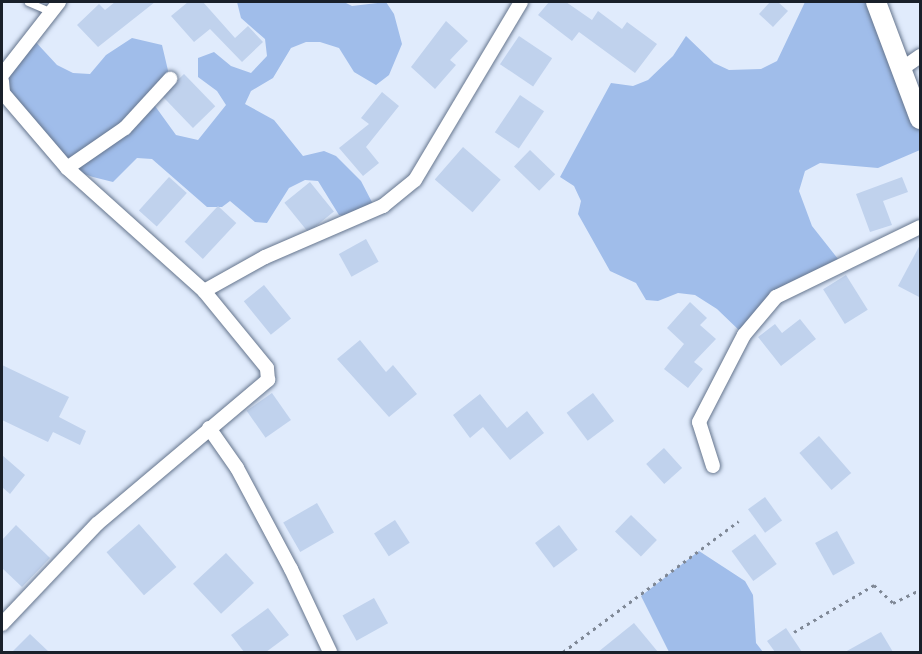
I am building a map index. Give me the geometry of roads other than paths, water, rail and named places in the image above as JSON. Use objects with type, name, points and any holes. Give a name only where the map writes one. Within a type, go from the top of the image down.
[{"type":"main road","points":[[876,2],[921,119]]},
{"type":"street","points":[[204,291],[265,257],[383,206],[415,180],[521,2]]},
{"type":"street","points":[[2,75],[55,7]]},
{"type":"street","points":[[903,68],[921,56]]},
{"type":"street","points":[[67,168],[125,128],[170,79]]},
{"type":"street","points":[[2,81],[3,93],[67,168],[204,291],[267,368],[268,380],[97,524],[2,624]]},
{"type":"street","points":[[713,466],[699,422],[744,335],[776,297],[921,227]]},
{"type":"street","points":[[209,428],[237,468],[291,569],[330,652]]},
{"type":"lane","points":[[28,2],[55,7]]}]
